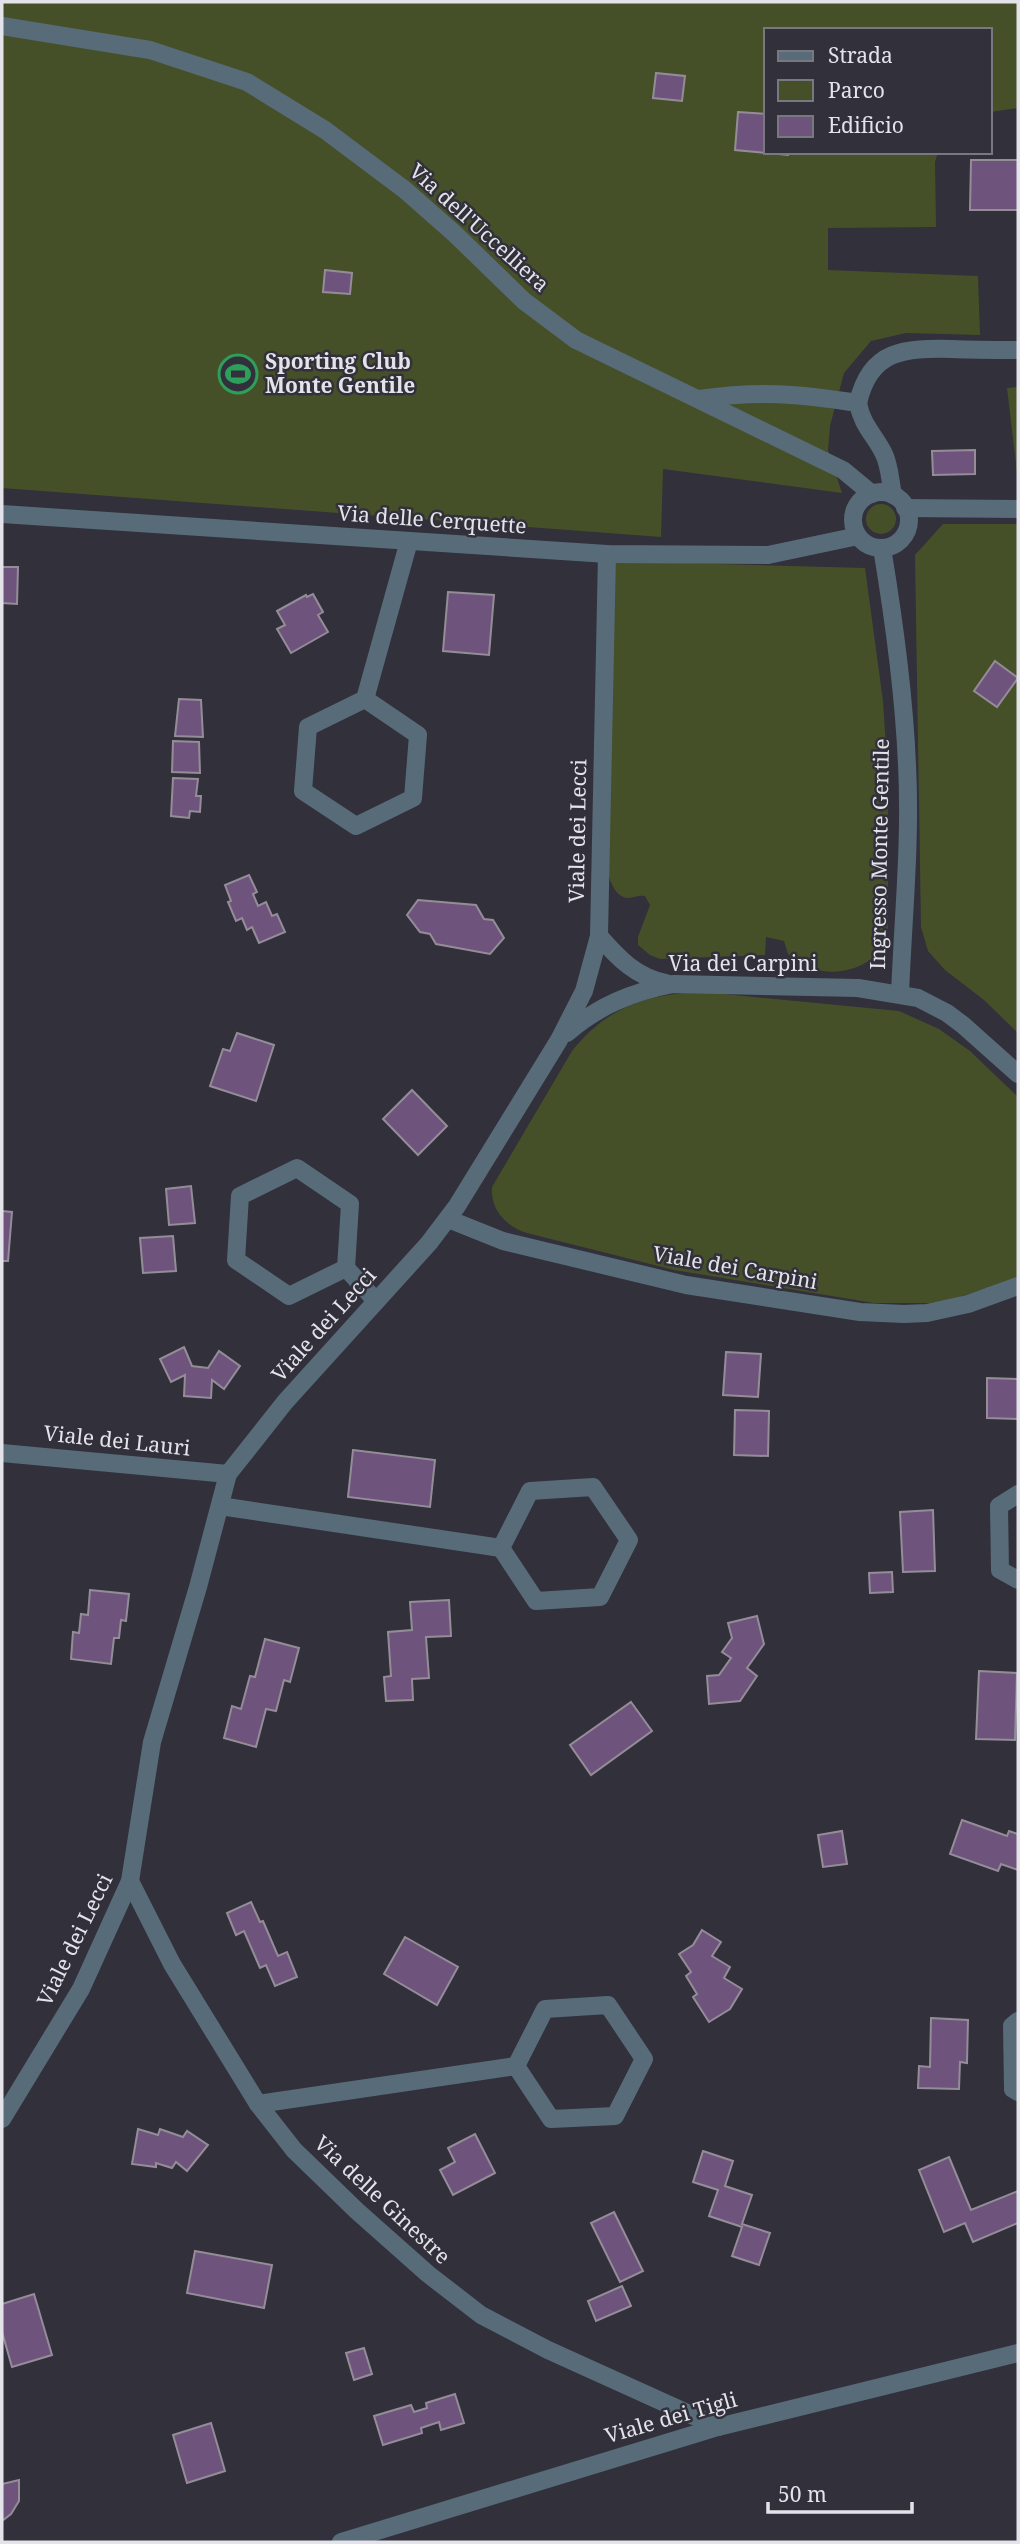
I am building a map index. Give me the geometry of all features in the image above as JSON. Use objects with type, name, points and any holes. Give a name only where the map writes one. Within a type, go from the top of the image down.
[{"type":"street","name":"Via dell'Uccelliera","points":[[2,26],[150,50],[247,82],[325,130],[405,190],[455,234],[524,302],[576,340],[843,470],[872,494]]},
{"type":"street","points":[[1018,351],[923,349],[894,353],[872,370],[864,383],[858,402],[866,428],[887,461],[899,501],[908,526],[899,541],[882,548],[865,543],[858,536],[853,520],[859,504],[872,494],[899,501],[1018,509]]},
{"type":"street","points":[[699,399],[747,393],[780,393],[858,402]]},
{"type":"street","name":"Via delle Cerquette","points":[[2,514],[607,554],[768,555],[858,536]]},
{"type":"street","points":[[365,699],[418,735],[413,799],[356,827],[303,791],[308,727],[365,699],[409,541]]},
{"type":"street","name":"Ingresso Monte Gentile","points":[[882,548],[902,700],[907,766],[907,843],[900,994]]},
{"type":"street","name":"Viale dei Lecci","points":[[2,2119],[81,1989],[130,1881],[152,1742],[228,1474],[285,1402],[448,1219],[559,1040],[584,991],[599,936],[607,554]]},
{"type":"street","points":[[599,936],[637,973],[673,984]]},
{"type":"street","name":"Via dei Carpini","points":[[559,1040],[611,1002],[673,984],[858,988],[918,998],[947,1013],[1018,1074]]},
{"type":"street","points":[[346,1268],[289,1296],[236,1260],[240,1196],[297,1168],[350,1204],[346,1268],[376,1301]]},
{"type":"street","name":"Viale dei Carpini","points":[[448,1219],[503,1241],[673,1282],[860,1312],[927,1313],[968,1304],[1018,1286]]},
{"type":"street","name":"Viale dei Lauri","points":[[2,1453],[228,1474]]},
{"type":"street","points":[[220,1506],[501,1548],[536,1601],[600,1597],[629,1540],[593,1487],[530,1491],[501,1548]]},
{"type":"street","points":[[1018,1494],[999,1506],[1000,1570],[1018,1580]]},
{"type":"street","name":"Via delle Ginestre","points":[[130,1881],[172,1964],[258,2104],[284,2138],[357,2211],[460,2300],[531,2343],[718,2427]]},
{"type":"street","points":[[608,2005],[643,2059],[615,2116],[551,2119],[516,2066],[545,2009],[608,2005]]},
{"type":"street","points":[[1018,2021],[1012,2026],[1013,2089],[1018,2092]]},
{"type":"street","points":[[258,2104],[516,2066]]},
{"type":"street","name":"Viale dei Tigli","points":[[341,2542],[718,2427],[1018,2353]]},
{"type":"green space","points":[[2,2],[1018,2],[1018,108],[992,112],[992,28],[764,28],[764,154],[937,154],[935,162],[936,227],[828,228],[828,270],[978,276],[980,335],[906,333],[871,341],[844,373],[830,426],[828,450],[842,493],[663,469],[661,537],[2,488]]},
{"type":"green space","points":[[1018,387],[1018,481],[1007,388]]},
{"type":"green space","points":[[881,504],[892,508],[896,519],[892,530],[881,534],[870,530],[866,519],[870,508]]},
{"type":"green space","points":[[943,524],[1018,524],[1018,678],[1018,1033],[984,1000],[945,970],[928,951],[921,927],[915,555]],"holes":[[[995,661],[1018,678],[997,707],[974,691]]]},
{"type":"green space","points":[[614,561],[865,568],[883,701],[888,778],[888,933],[879,951],[863,964],[844,971],[818,970],[788,954],[784,941],[766,937],[765,955],[660,959],[638,945],[638,937],[650,905],[645,896],[628,898],[620,895],[607,872]]},
{"type":"green space","points":[[702,992],[899,1011],[939,1029],[970,1051],[1018,1097],[1018,1278],[953,1299],[931,1303],[874,1303],[674,1270],[527,1233],[507,1222],[494,1203],[492,1187],[572,1051],[599,1024],[630,1006],[663,996]]},
{"type":"building","points":[[656,73],[685,76],[682,101],[653,98]]},
{"type":"building","points":[[738,112],[764,114],[764,153],[735,150]]},
{"type":"building","points":[[971,160],[1018,160],[1018,210],[970,210]]},
{"type":"building","points":[[325,270],[352,273],[350,294],[323,292]]},
{"type":"building","points":[[975,450],[975,474],[933,475],[932,451]]},
{"type":"building","points":[[2,567],[18,567],[17,604],[2,603]]},
{"type":"building","points":[[448,592],[494,595],[489,655],[443,651]]},
{"type":"building","points":[[313,594],[323,612],[318,615],[328,632],[291,653],[277,629],[285,625],[277,611]]},
{"type":"building","points":[[995,661],[1018,678],[997,707],[974,691]]},
{"type":"building","points":[[179,699],[201,700],[203,737],[175,736]]},
{"type":"building","points":[[173,741],[199,742],[200,773],[172,772]]},
{"type":"building","points":[[173,778],[198,779],[196,796],[201,796],[200,812],[190,811],[189,818],[171,816]]},
{"type":"building","points":[[249,875],[257,892],[253,894],[258,906],[266,902],[272,916],[277,914],[285,932],[259,943],[252,927],[247,930],[242,918],[236,921],[225,885]]},
{"type":"building","points":[[418,900],[476,905],[484,919],[493,920],[504,938],[490,954],[436,944],[430,934],[420,932],[407,915]]},
{"type":"building","points":[[237,1033],[274,1045],[256,1101],[210,1086],[223,1049],[230,1051]]},
{"type":"building","points":[[412,1090],[447,1126],[418,1155],[383,1119]]},
{"type":"building","points":[[191,1186],[195,1223],[169,1225],[166,1189]]},
{"type":"building","points":[[2,1211],[12,1212],[8,1261],[2,1261]]},
{"type":"building","points":[[173,1236],[176,1271],[143,1273],[140,1238]]},
{"type":"building","points":[[184,1347],[192,1366],[208,1368],[219,1351],[240,1366],[224,1389],[212,1380],[211,1398],[184,1396],[185,1375],[171,1382],[160,1359]]},
{"type":"building","points":[[726,1352],[761,1354],[758,1397],[723,1395]]},
{"type":"building","points":[[987,1378],[1018,1379],[1018,1419],[987,1418]]},
{"type":"building","points":[[735,1410],[769,1411],[768,1456],[734,1455]]},
{"type":"building","points":[[353,1450],[435,1460],[430,1507],[348,1497]]},
{"type":"building","points":[[933,1510],[935,1571],[903,1572],[900,1512]]},
{"type":"building","points":[[892,1572],[893,1592],[870,1593],[869,1573]]},
{"type":"building","points":[[90,1590],[129,1594],[126,1621],[121,1620],[119,1638],[114,1638],[111,1664],[71,1659],[73,1632],[79,1633],[81,1614],[88,1615]]},
{"type":"building","points":[[449,1600],[451,1636],[426,1637],[429,1678],[412,1679],[413,1700],[386,1701],[384,1677],[391,1676],[388,1632],[412,1630],[410,1602]]},
{"type":"building","points":[[757,1616],[764,1644],[747,1668],[757,1676],[740,1701],[709,1704],[707,1676],[719,1675],[731,1658],[722,1652],[732,1638],[728,1623]]},
{"type":"building","points":[[265,1639],[299,1648],[290,1682],[284,1680],[276,1711],[266,1709],[256,1747],[224,1738],[232,1706],[241,1709],[250,1676],[255,1677]]},
{"type":"building","points":[[979,1671],[1017,1673],[1015,1740],[976,1739]]},
{"type":"building","points":[[631,1702],[652,1731],[591,1775],[570,1745]]},
{"type":"building","points":[[962,1820],[1007,1836],[1009,1831],[1018,1834],[1018,1870],[1001,1864],[998,1871],[950,1854]]},
{"type":"building","points":[[842,1831],[847,1864],[823,1867],[818,1835]]},
{"type":"building","points":[[251,1902],[260,1922],[263,1921],[278,1956],[287,1952],[297,1977],[275,1986],[266,1965],[260,1968],[244,1931],[236,1935],[227,1913]]},
{"type":"building","points":[[702,1930],[721,1942],[712,1956],[730,1967],[724,1978],[742,1989],[730,2009],[709,2022],[693,1997],[697,1994],[686,1976],[691,1972],[679,1954],[693,1945]]},
{"type":"building","points":[[405,1937],[458,1967],[437,2005],[384,1974]]},
{"type":"building","points":[[931,2018],[968,2020],[967,2063],[960,2062],[959,2089],[918,2088],[919,2066],[930,2067]]},
{"type":"building","points":[[138,2129],[158,2135],[160,2129],[183,2137],[187,2131],[208,2145],[187,2171],[176,2162],[172,2168],[156,2163],[156,2167],[132,2164]]},
{"type":"building","points":[[475,2134],[495,2173],[453,2195],[440,2170],[455,2162],[448,2148]]},
{"type":"building","points":[[703,2151],[733,2161],[725,2186],[752,2195],[742,2224],[770,2233],[759,2265],[732,2256],[742,2227],[709,2216],[718,2190],[693,2182]]},
{"type":"building","points":[[949,2157],[971,2210],[1018,2191],[1018,2223],[973,2242],[965,2223],[944,2232],[919,2170]]},
{"type":"building","points":[[614,2212],[643,2271],[620,2282],[591,2223]]},
{"type":"building","points":[[195,2251],[272,2265],[264,2308],[187,2293]]},
{"type":"building","points":[[622,2286],[631,2306],[596,2321],[588,2301]]},
{"type":"building","points":[[34,2294],[52,2355],[12,2367],[2,2332],[2,2304]]},
{"type":"building","points":[[364,2348],[372,2374],[354,2380],[346,2353]]},
{"type":"building","points":[[455,2394],[464,2423],[441,2430],[439,2422],[421,2428],[422,2433],[383,2445],[374,2416],[411,2405],[414,2412],[427,2408],[426,2403]]},
{"type":"building","points":[[211,2423],[225,2471],[187,2483],[173,2435]]},
{"type":"building","points":[[19,2480],[19,2501],[11,2514],[2,2521],[2,2484]]},
{"type":"place","name":"Sporting Club Monte Gentile","points":[[238,374]]}]
